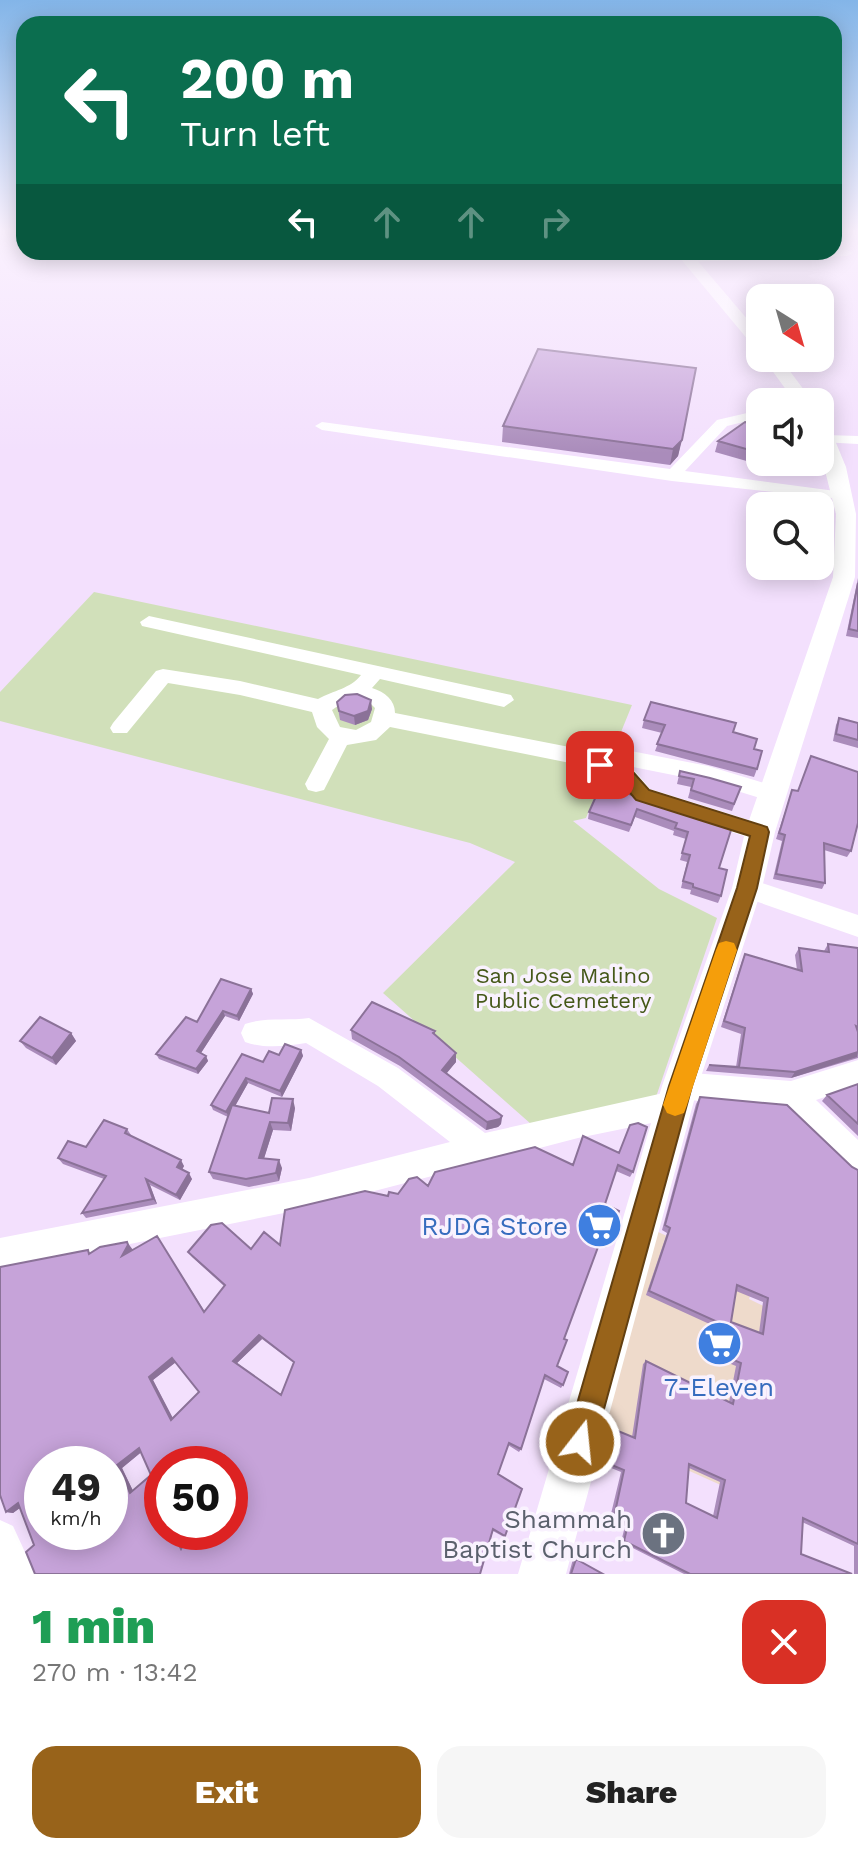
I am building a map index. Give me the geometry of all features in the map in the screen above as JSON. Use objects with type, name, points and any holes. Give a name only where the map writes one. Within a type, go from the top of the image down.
[{"type":"main road","points":[[728,306],[746,328]]},
{"type":"main road","points":[[782,372],[794,388]]},
{"type":"main road","points":[[542,1574],[678,1095],[747,888],[760,832],[844,577],[846,514],[834,470]]},
{"type":"street","points":[[672,476],[722,423],[746,417]]},
{"type":"street","points":[[322,426],[843,497]]},
{"type":"street","points":[[149,622],[504,700]]},
{"type":"street","points":[[358,692],[374,673]]},
{"type":"street","points":[[120,728],[163,676],[240,688],[321,707],[340,695],[358,692],[381,701],[385,706],[386,719]]},
{"type":"street","points":[[321,707],[327,728],[341,736],[368,735],[386,719]]},
{"type":"street","points":[[386,719],[600,761],[613,753],[629,768],[642,795],[760,832]]},
{"type":"street","points":[[316,784],[341,736]]},
{"type":"street","points":[[629,768],[708,774],[773,794]]},
{"type":"street","points":[[747,888],[858,926]]},
{"type":"street","points":[[255,1033],[283,1034],[309,1030],[388,1077],[481,1148]]},
{"type":"street","points":[[0,1254],[309,1193],[678,1095],[791,1095],[858,1073]]},
{"type":"street","points":[[791,1095],[858,1161]]},
{"type":"street","points":[[0,1539],[16,1574]]},
{"type":"shaded area","points":[[654,1230],[756,1278],[749,1299],[782,1315],[754,1500],[596,1429]]},
{"type":"green space","name":"San Jose Malino Public Cemetery","points":[[94,592],[632,705],[586,818],[573,821],[659,889],[717,918],[656,1097],[531,1124],[383,993],[515,862],[470,843],[0,721],[0,692]]},
{"type":"building","points":[[538,349],[696,368],[682,440],[673,449],[503,426]]},
{"type":"building","points":[[745,422],[746,422],[746,449],[718,441]]},
{"type":"building","points":[[858,583],[858,631],[849,629]]},
{"type":"building","points":[[357,694],[371,700],[368,711],[354,716],[339,711],[337,702],[345,695]]},
{"type":"building","points":[[651,702],[736,723],[733,732],[757,739],[754,749],[762,751],[757,769],[657,744],[665,725],[644,720]]},
{"type":"building","points":[[839,718],[858,723],[858,740],[836,734]]},
{"type":"building","points":[[811,756],[858,772],[858,823],[851,851],[824,843],[825,883],[776,874],[785,835],[779,833],[792,790],[798,791]]},
{"type":"building","points":[[680,771],[741,787],[734,804],[691,790],[694,779],[679,776]]},
{"type":"building","points":[[601,785],[732,827],[719,868],[727,870],[721,896],[683,881],[690,855],[682,853],[688,832],[675,828],[677,823],[637,809],[631,825],[589,812]]},
{"type":"building","points":[[828,944],[858,948],[858,1052],[795,1072],[709,1065],[739,1067],[745,1028],[724,1021],[745,954],[802,971],[799,948],[829,952]]},
{"type":"building","points":[[221,979],[251,989],[237,1016],[223,1011],[197,1051],[206,1056],[196,1069],[156,1054],[186,1017],[197,1022]]},
{"type":"building","points":[[372,1002],[435,1031],[433,1033],[456,1053],[442,1070],[502,1116],[500,1119],[487,1122],[399,1057],[351,1030]]},
{"type":"building","points":[[40,1017],[71,1033],[52,1058],[20,1041]]},
{"type":"building","points":[[285,1044],[301,1050],[280,1091],[246,1078],[226,1112],[211,1105],[242,1054],[263,1062],[269,1051],[279,1055]]},
{"type":"building","points":[[858,1084],[858,1124],[827,1095]]},
{"type":"building","points":[[700,1097],[787,1105],[858,1170],[858,1544],[803,1518],[801,1554],[852,1574],[690,1574],[624,1541],[628,1524],[614,1517],[624,1470],[602,1461],[611,1428],[635,1438],[646,1361],[733,1404],[741,1363],[715,1352],[720,1323],[649,1291],[670,1228],[665,1225]],"holes":[[[737,1285],[768,1298],[763,1334],[731,1322]],[[689,1464],[725,1480],[717,1518],[686,1503]]]},
{"type":"building","points":[[272,1098],[293,1099],[288,1123],[270,1122],[259,1158],[279,1160],[276,1173],[246,1179],[209,1172],[232,1105],[269,1113]]},
{"type":"building","points":[[104,1120],[127,1129],[125,1133],[181,1160],[177,1167],[189,1173],[176,1195],[146,1179],[153,1199],[82,1213],[106,1176],[58,1158],[68,1141],[86,1147]]},
{"type":"building","points":[[638,1123],[647,1127],[633,1172],[618,1165],[605,1204],[619,1211],[608,1243],[601,1239],[564,1339],[567,1340],[557,1366],[568,1372],[563,1385],[545,1375],[521,1449],[509,1443],[498,1474],[522,1489],[505,1536],[493,1529],[480,1574],[35,1574],[26,1552],[28,1550],[128,1550],[128,1489],[130,1493],[144,1481],[144,1550],[248,1550],[248,1446],[144,1446],[144,1459],[139,1448],[128,1456],[128,1446],[24,1446],[24,1519],[18,1503],[6,1512],[0,1495],[0,1267],[88,1250],[89,1254],[100,1247],[127,1242],[122,1256],[157,1236],[204,1312],[225,1285],[188,1252],[211,1225],[222,1223],[251,1249],[264,1232],[280,1245],[285,1210],[365,1191],[388,1196],[389,1192],[398,1194],[409,1179],[417,1177],[428,1186],[435,1172],[535,1147],[573,1165],[583,1136],[619,1153],[630,1125]],"holes":[[[259,1335],[294,1362],[281,1395],[233,1361]],[[172,1358],[199,1392],[171,1420],[149,1377]]]},
{"type":"building","points":[[576,1559],[603,1574],[571,1574]]},
{"type":"slow traffic","points":[[675,1105],[726,950]]},
{"type":"place","name":"RJDG Store","points":[[599,1226]]},
{"type":"place","name":"7-Eleven","points":[[719,1344]]},
{"type":"place","name":"Shammah Baptist Church","points":[[663,1534]]},
{"type":"route","points":[[580,1442],[680,1086],[747,888],[760,832],[642,795],[627,777],[607,775],[600,765]]}]
